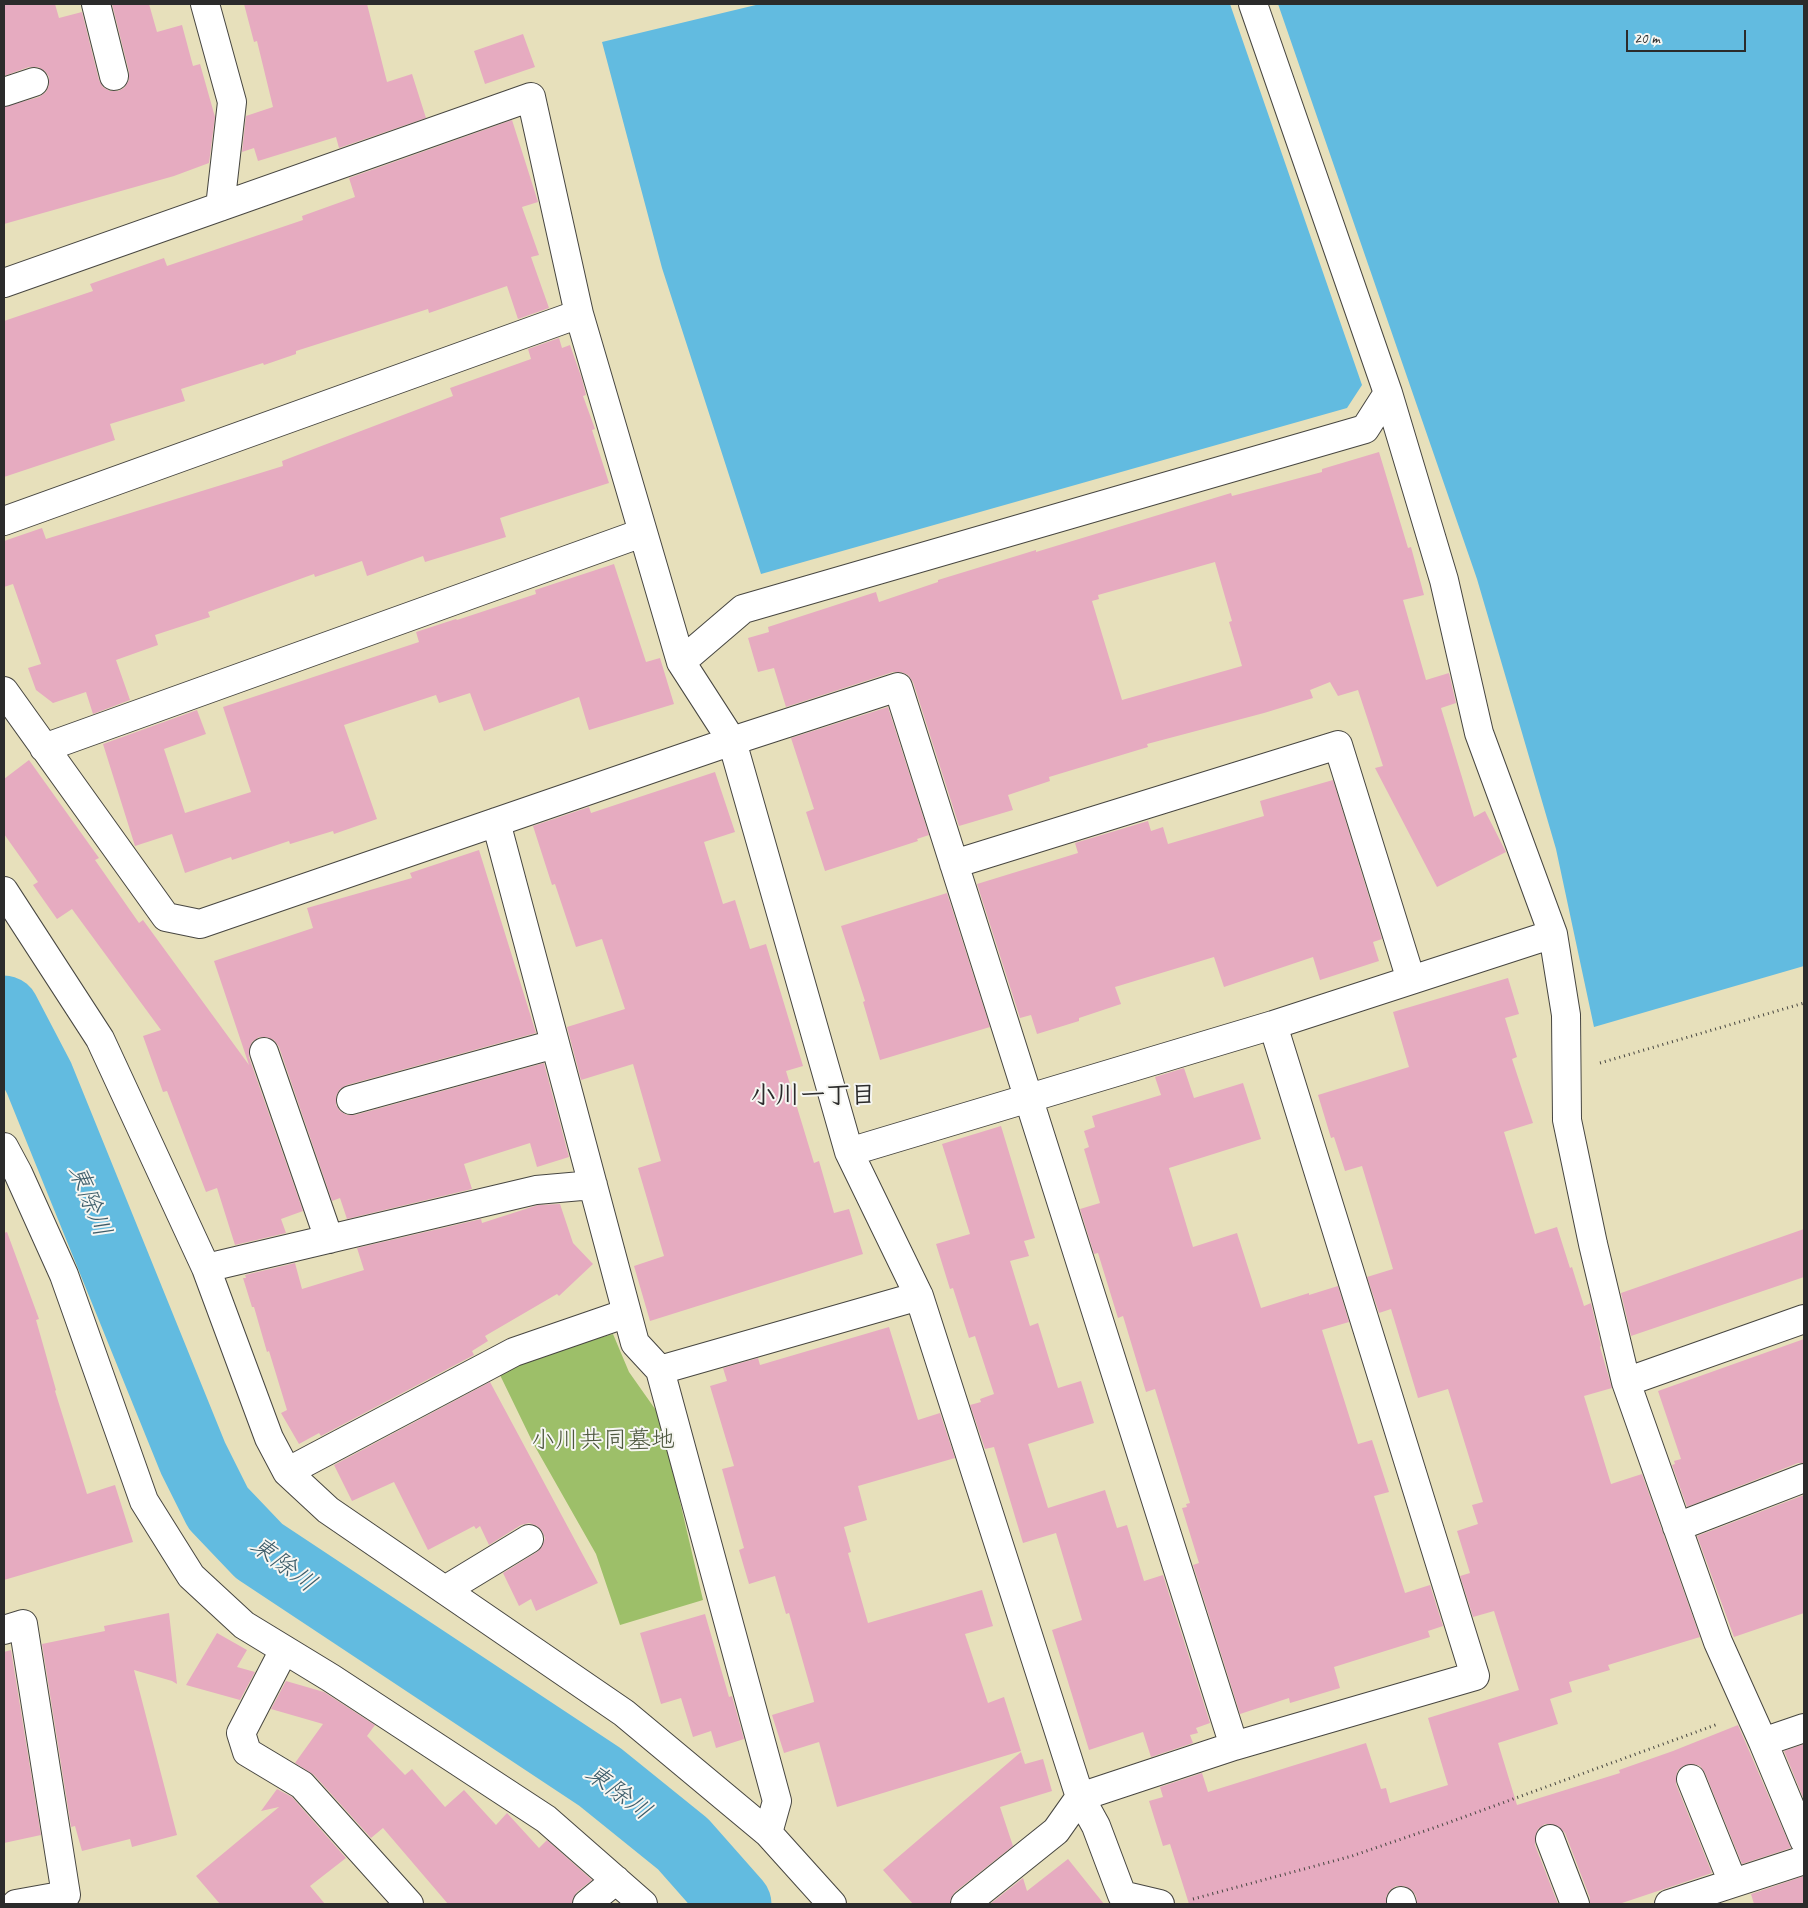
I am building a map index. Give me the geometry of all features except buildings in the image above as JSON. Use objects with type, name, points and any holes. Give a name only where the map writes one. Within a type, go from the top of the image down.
[{"type":"street","points":[[96,4],[114,76]]},
{"type":"street","points":[[205,4],[232,102],[220,207]]},
{"type":"street","points":[[1252,4],[1388,393],[1444,580],[1479,734],[1553,934],[1566,1015],[1567,1120],[1593,1244],[1626,1382],[1718,1642],[1749,1713],[1764,1742],[1804,1840]]},
{"type":"street","points":[[4,92],[34,82]]},
{"type":"street","points":[[4,283],[531,97],[579,314],[642,533],[681,662],[732,741],[849,1152],[919,1296],[1080,1797],[1096,1826],[1121,1900],[1172,1903]]},
{"type":"street","points":[[4,520],[579,314]]},
{"type":"street","points":[[681,662],[743,609],[1366,429],[1388,393]]},
{"type":"street","points":[[44,748],[642,533]]},
{"type":"street","points":[[4,691],[166,917],[200,924],[732,741],[898,687],[1234,1746]]},
{"type":"street","points":[[954,864],[1338,746],[1411,980]]},
{"type":"street","points":[[496,822],[635,1344],[660,1370],[777,1801],[768,1833]]},
{"type":"street","points":[[4,891],[100,1039],[206,1268],[269,1438],[288,1472],[328,1510],[624,1713],[768,1833],[832,1904]]},
{"type":"street","points":[[849,1152],[1273,1024],[1553,934]]},
{"type":"street","points":[[964,1904],[1056,1831],[1080,1797],[1234,1746],[1475,1676],[1273,1024]]},
{"type":"street","points":[[351,1100],[555,1044]]},
{"type":"street","points":[[264,1052],[329,1239]]},
{"type":"street","points":[[4,1147],[11,1176],[64,1275],[144,1501],[191,1576],[244,1625],[331,1678],[546,1819],[643,1904]]},
{"type":"street","points":[[206,1268],[536,1190],[593,1185]]},
{"type":"street","points":[[660,1370],[919,1296]]},
{"type":"street","points":[[288,1472],[514,1352],[627,1313]]},
{"type":"street","points":[[1626,1382],[1804,1318]]},
{"type":"street","points":[[1677,1527],[1804,1478]]},
{"type":"street","points":[[444,1590],[529,1539]]},
{"type":"street","points":[[4,1630],[23,1624],[66,1895],[16,1904]]},
{"type":"street","points":[[284,1650],[241,1733],[247,1752],[302,1786],[397,1900]]},
{"type":"street","points":[[1764,1742],[1804,1728]]},
{"type":"street","points":[[1691,1779],[1733,1883]]},
{"type":"street","points":[[1550,1839],[1575,1904]]},
{"type":"street","points":[[1670,1904],[1804,1860]]},
{"type":"street","points":[[588,1904],[616,1880]]},
{"type":"path","points":[[1566,1073],[1804,1003]]},
{"type":"path","points":[[1172,1903],[1352,1856],[1749,1713]]},
{"type":"green space","name":"小川共同墓地","points":[[613,1334],[629,1372],[660,1416],[703,1600],[620,1625],[596,1554],[533,1443],[500,1375],[540,1354]]},
{"type":"water","points":[[760,4],[1230,4],[1362,385],[1347,408],[761,574],[662,268],[602,42]]},
{"type":"water","points":[[1278,4],[1804,4],[1804,966],[1594,1027],[1556,849],[1477,579]]},
{"type":"waterway","name":"東除川","points":[[4,1011],[39,1078],[193,1458],[218,1508],[259,1551],[600,1777],[683,1844],[736,1904]]},
{"type":"district","name":"小川一丁目","points":[[813,1096]]}]
